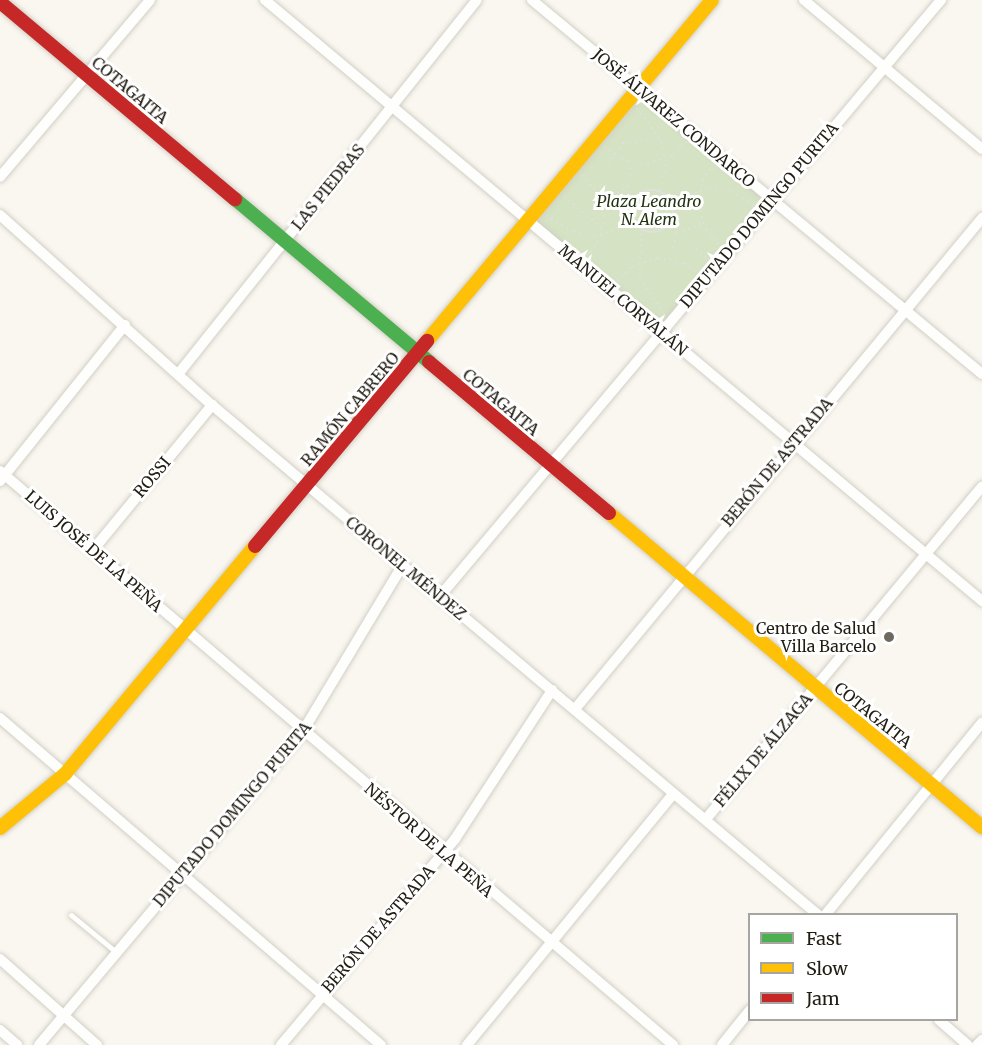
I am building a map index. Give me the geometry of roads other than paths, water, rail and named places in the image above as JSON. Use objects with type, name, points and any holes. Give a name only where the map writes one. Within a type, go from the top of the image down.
[{"type":"street","points":[[0,177],[150,0]]},
{"type":"street","name":"MANUEL CORVALÁN","points":[[265,0],[610,291],[794,441],[982,601]]},
{"type":"street","name":"LAS PIEDRAS","points":[[179,374],[477,0]]},
{"type":"street","name":"JOSÉ ÁLVAREZ CONDARCO","points":[[532,0],[982,374]]},
{"type":"street","name":"RAMÓN CABRERO","points":[[0,828],[65,774],[187,632],[712,0]]},
{"type":"street","points":[[804,0],[982,149]]},
{"type":"street","name":"DIPUTADO DOMINGO PURITA","points":[[440,596],[551,466],[715,266],[941,0]]},
{"type":"street","name":"COTAGAITA","points":[[0,2],[982,827]]},
{"type":"street","name":"CORONEL MÉNDEZ","points":[[0,215],[212,405],[673,794],[706,819],[815,913]]},
{"type":"street","name":"BERÓN DE ASTRADA","points":[[575,709],[794,441],[982,218]]},
{"type":"street","points":[[2,476],[125,325]]},
{"type":"street","name":"ROSSI","points":[[93,550],[212,405]]},
{"type":"street","name":"LUIS JOSÉ DE LA PEÑA","points":[[2,476],[93,550],[187,632]]},
{"type":"street","name":"FÉLIX DE ÁLZAGA","points":[[706,819],[982,487]]},
{"type":"street","name":"DIPUTADO DOMINGO PURITA","points":[[39,1045],[303,730],[402,566]]},
{"type":"street","name":"NÉSTOR DE LA PEÑA","points":[[187,632],[303,730],[443,854],[673,1045]]},
{"type":"street","name":"BERÓN DE ASTRADA","points":[[281,1045],[443,854],[552,690]]},
{"type":"street","points":[[0,718],[381,1045]]},
{"type":"street","points":[[828,913],[982,723]]},
{"type":"street","points":[[467,1045],[549,941],[673,794]]},
{"type":"street","points":[[0,959],[97,1045]]},
{"type":"street","points":[[722,1045],[748,1012]]},
{"type":"street","points":[[940,1021],[968,1045]]},
{"type":"street","points":[[0,1030],[17,1045]]},
{"type":"street","points":[[978,1045],[982,1040]]},
{"type":"lane","points":[[71,915],[116,952]]},
{"type":"place","name":"Centro de Salud Villa Barcelo","points":[[889,637]]},
{"type":"park label","name":"Plaza Leandro N. Alem","points":[[649,210]]}]
